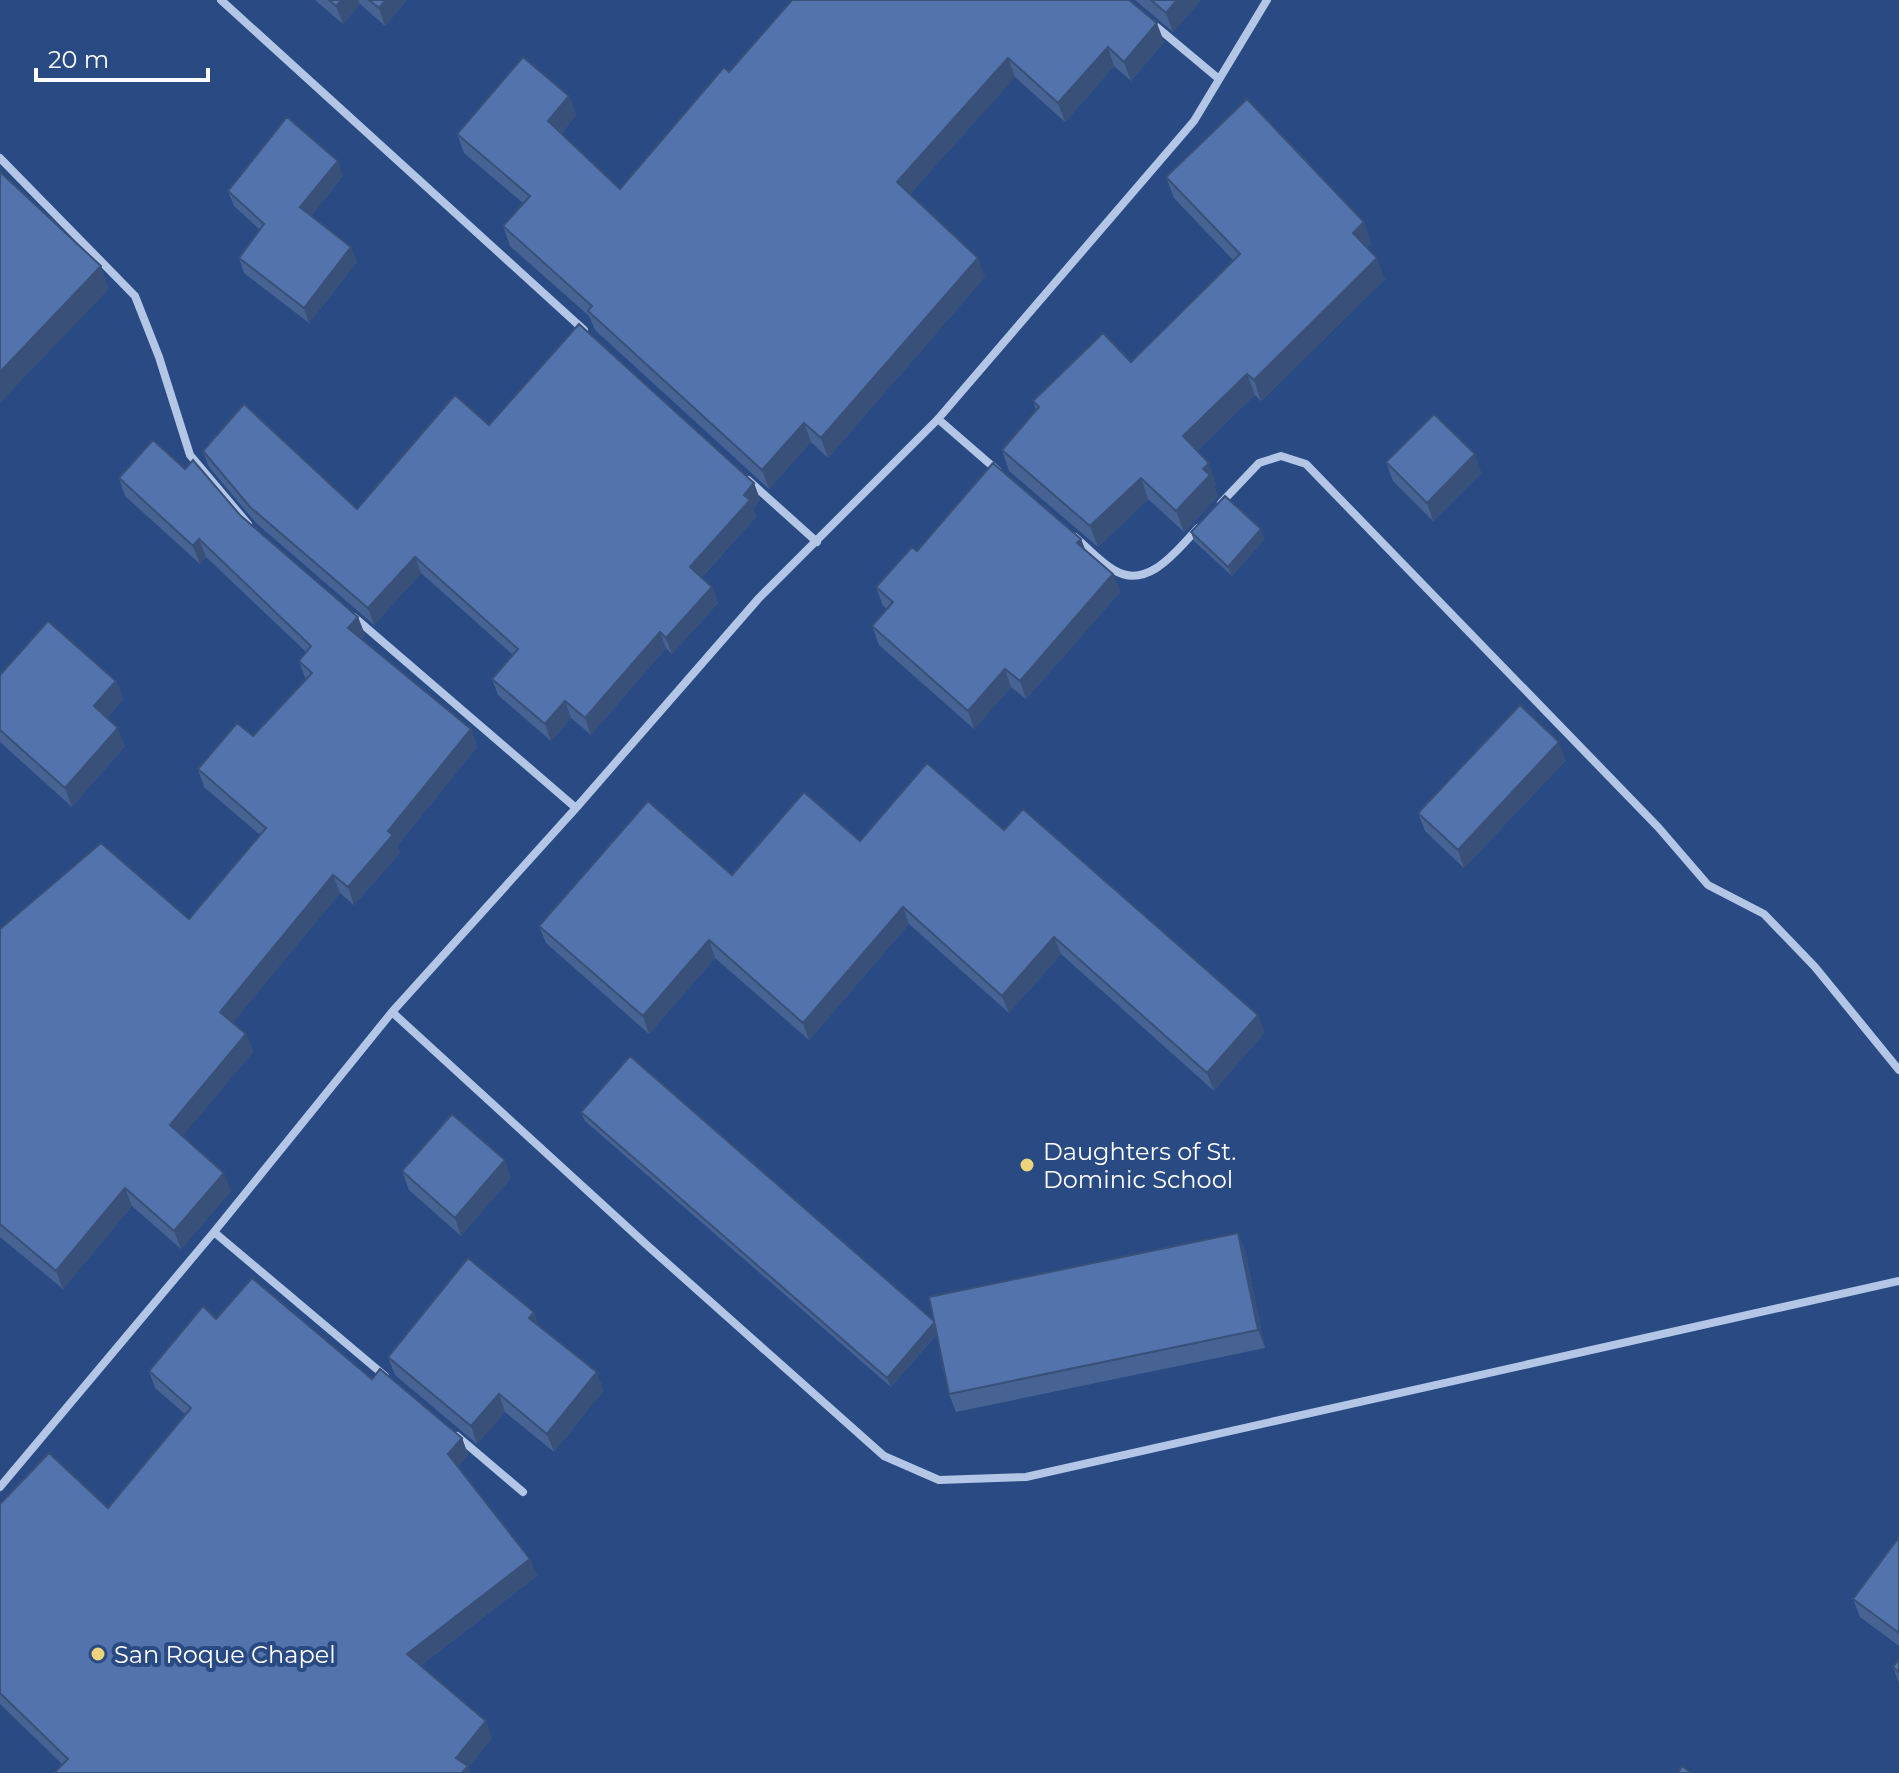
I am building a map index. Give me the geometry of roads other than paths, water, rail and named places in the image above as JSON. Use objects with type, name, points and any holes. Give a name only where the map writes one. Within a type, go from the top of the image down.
[{"type":"street","points":[[221,0],[595,340]]},
{"type":"street","points":[[0,1487],[214,1232],[392,1012],[759,598],[938,419],[1194,121],[1267,0]]},
{"type":"street","points":[[1148,20],[1219,79]]},
{"type":"street","points":[[0,158],[135,296],[159,357],[190,455],[251,528]]},
{"type":"street","points":[[938,419],[1009,480]]},
{"type":"street","points":[[1217,508],[1259,463],[1281,456],[1306,464],[1658,827],[1708,885],[1764,914],[1815,967],[1899,1070]]},
{"type":"street","points":[[735,468],[817,542]]},
{"type":"street","points":[[1069,532],[1116,572],[1141,576],[1163,564],[1206,519]]},
{"type":"street","points":[[347,611],[576,808]]},
{"type":"street","points":[[392,1012],[884,1456],[939,1480],[1026,1477],[1899,1281]]},
{"type":"street","points":[[214,1232],[392,1382]]},
{"type":"street","points":[[451,1432],[523,1492]]},
{"type":"place","name":"Daughters of St. Dominic School","points":[[1027,1165]]},
{"type":"place","name":"San Roque Chapel","points":[[98,1654]]}]
